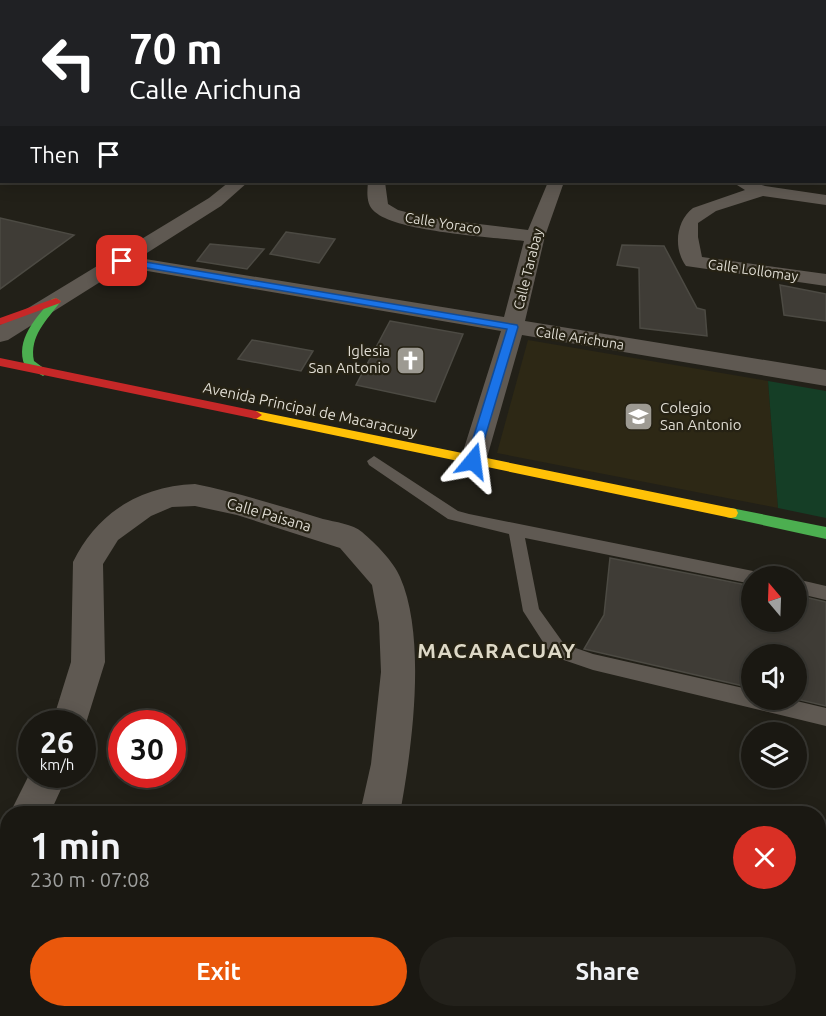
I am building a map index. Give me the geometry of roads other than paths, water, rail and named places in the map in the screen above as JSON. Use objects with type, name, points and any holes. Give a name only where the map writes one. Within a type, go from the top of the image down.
[{"type":"street","points":[[0,335],[215,202],[238,183]]},
{"type":"street","name":"Calle Yoraco","points":[[377,183],[377,202],[382,209],[391,214],[423,222],[535,236]]},
{"type":"street","name":"Calle Tarabay","points":[[473,461],[513,327],[535,236],[556,183]]},
{"type":"street","points":[[742,183],[762,191],[826,200]]},
{"type":"street","name":"Calle Lollomay","points":[[762,191],[717,205],[693,216],[688,230],[693,262],[826,280]]},
{"type":"street","name":"Calle Arichuna","points":[[122,261],[826,378]]},
{"type":"street","points":[[0,322],[56,301]]},
{"type":"street","points":[[43,372],[29,363],[26,349],[29,339],[56,301]]},
{"type":"street","name":"Avenida Principal de Macaracuay","points":[[0,362],[826,533]]},
{"type":"street","points":[[368,460],[408,467]]},
{"type":"street","name":"Calle Paisana","points":[[74,710],[88,662],[88,562],[108,532],[141,508],[170,495],[195,495],[237,504],[350,539],[386,580],[395,623],[398,672],[390,764],[381,806]]},
{"type":"street","points":[[33,806],[42,788]]},
{"type":"lane","points":[[368,460],[453,515],[469,520],[741,575]]},
{"type":"lane","points":[[516,529],[531,611],[558,650],[593,662],[826,717]]},
{"type":"lane","points":[[807,588],[826,592]]},
{"type":"place","name":"Iglesia San Antonio","points":[[411,360]]},
{"type":"place","name":"Colegio San Antonio","points":[[639,417]]},
{"type":"district","name":"MACARACUAY","points":[[497,651]]}]
